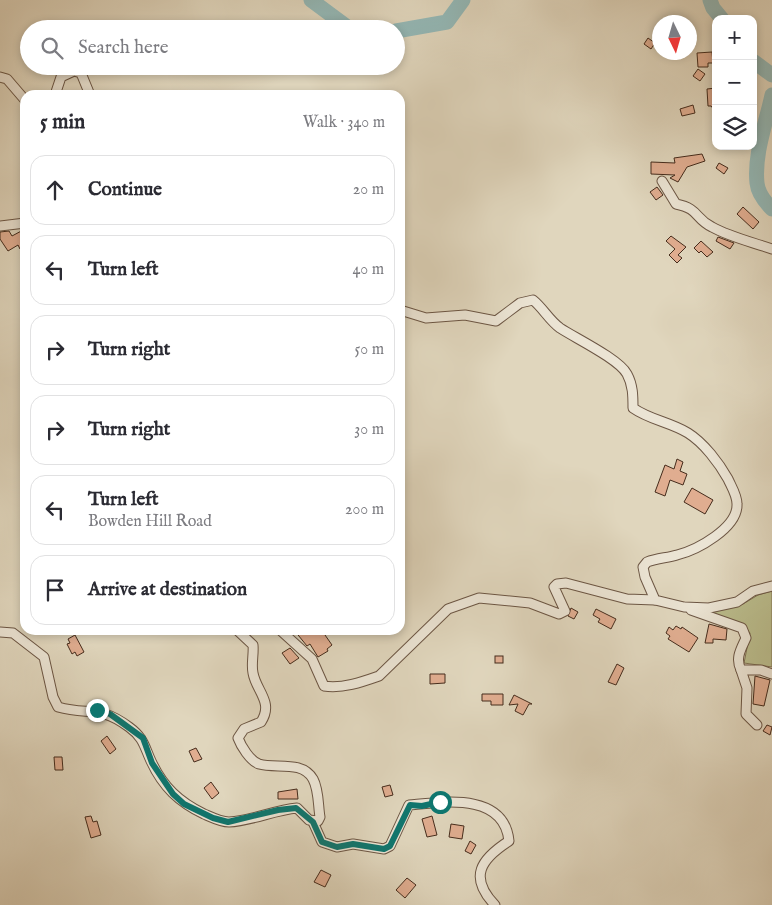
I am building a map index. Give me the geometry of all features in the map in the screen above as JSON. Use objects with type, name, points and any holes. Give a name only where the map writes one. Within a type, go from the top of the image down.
[{"type":"street","points":[[57,90],[61,77],[65,75]]},
{"type":"street","points":[[82,75],[88,90]]},
{"type":"street","points":[[0,77],[7,79],[20,94]]},
{"type":"street","points":[[662,181],[676,204],[691,208],[704,223],[772,249]]},
{"type":"street","points":[[0,226],[20,224]]},
{"type":"street","points":[[405,312],[426,318],[465,315],[496,321],[520,303],[533,300],[558,326],[626,372],[632,389],[633,408],[645,416],[689,434],[710,453],[734,491],[737,504],[735,513],[727,527],[704,544],[679,555],[647,562],[643,567],[645,577],[655,600]]},
{"type":"street","points":[[286,635],[312,659],[324,686],[333,688],[379,676],[448,609],[460,603],[479,598],[530,603],[559,614],[565,611],[554,587],[557,584],[566,583],[610,596],[655,600],[684,607],[742,628],[746,638],[740,648],[738,659],[750,698]]},
{"type":"street","points":[[684,607],[709,608],[737,602],[753,591],[772,586]]},
{"type":"street","points":[[1,629],[13,633],[44,657],[53,697],[58,707],[68,710],[97,710],[110,714],[143,738],[152,763],[173,794],[184,804],[213,818],[228,822],[278,810],[296,808],[313,822],[322,842],[337,847],[353,844],[384,849],[390,846],[410,805],[468,802],[482,806],[499,817],[508,830],[509,841],[492,853],[479,872],[480,881],[487,897],[494,905]]},
{"type":"street","points":[[243,635],[253,644],[253,675],[265,699],[266,709],[260,722],[244,729],[238,738],[251,757],[259,764],[300,768],[312,778],[316,787],[320,818],[318,821],[313,822]]},
{"type":"street","points":[[741,670],[761,670],[772,674]]},
{"type":"street","points":[[747,688],[746,714],[757,725]]},
{"type":"green space","points":[[772,591],[772,667],[744,663],[750,633],[743,625],[704,611],[743,604],[758,595]]},
{"type":"building","points":[[648,38],[652,41],[652,48],[651,49],[644,44]]},
{"type":"building","points":[[712,52],[712,63],[708,63],[708,67],[698,67],[697,53]]},
{"type":"building","points":[[698,69],[705,74],[700,81],[693,76]]},
{"type":"building","points":[[712,88],[712,107],[708,106],[707,89]]},
{"type":"building","points":[[693,105],[695,113],[682,116],[680,109]]},
{"type":"building","points":[[702,154],[705,161],[687,167],[678,182],[670,178],[675,175],[651,174],[651,162],[675,163],[674,158]]},
{"type":"building","points":[[719,163],[728,168],[724,174],[716,168]]},
{"type":"building","points":[[657,187],[663,195],[656,200],[650,192]]},
{"type":"building","points":[[743,207],[759,222],[753,229],[737,214]]},
{"type":"building","points":[[9,231],[12,236],[20,232],[20,249],[18,245],[8,251],[0,239],[0,232]]},
{"type":"building","points":[[671,236],[686,247],[678,255],[682,258],[677,263],[669,255],[675,249],[666,241]]},
{"type":"building","points":[[718,237],[734,243],[730,249],[716,241]]},
{"type":"building","points":[[701,241],[713,252],[707,257],[701,251],[699,253],[694,248]]},
{"type":"building","points":[[677,459],[683,462],[680,471],[687,474],[683,485],[670,480],[665,496],[655,492],[665,465],[674,469]]},
{"type":"building","points":[[692,488],[713,500],[705,514],[684,502]]},
{"type":"building","points":[[571,608],[578,612],[574,619],[568,616]]},
{"type":"building","points":[[596,609],[616,619],[611,629],[598,622],[600,619],[593,615]]},
{"type":"building","points":[[709,624],[727,629],[726,640],[713,639],[713,643],[705,643]]},
{"type":"building","points":[[676,626],[681,629],[682,627],[698,638],[689,652],[668,639],[670,636],[666,633],[669,627],[673,630]]},
{"type":"building","points":[[75,635],[84,652],[77,656],[75,652],[72,654],[67,644],[70,643],[68,639]]},
{"type":"building","points":[[298,635],[325,635],[332,645],[327,649],[328,651],[318,657],[310,644],[307,646]]},
{"type":"building","points":[[290,648],[299,658],[290,664],[282,653]]},
{"type":"building","points":[[495,656],[503,656],[503,663],[495,663]]},
{"type":"building","points":[[617,664],[624,668],[616,685],[608,682]]},
{"type":"building","points":[[430,674],[445,674],[445,683],[430,684]]},
{"type":"building","points":[[755,676],[770,680],[764,706],[753,704]]},
{"type":"building","points":[[482,694],[503,694],[503,705],[491,705],[491,701],[482,701]]},
{"type":"building","points":[[514,695],[532,704],[529,704],[523,715],[515,711],[518,704],[509,705]]},
{"type":"building","points":[[767,725],[772,727],[770,735],[763,731]]},
{"type":"building","points":[[107,736],[116,749],[110,754],[101,741]]},
{"type":"building","points":[[196,748],[202,759],[194,762],[189,751]]},
{"type":"building","points":[[54,757],[62,757],[63,770],[55,770]]},
{"type":"building","points":[[211,782],[219,793],[212,799],[204,788]]},
{"type":"building","points":[[390,785],[393,795],[385,797],[382,787]]},
{"type":"building","points":[[297,789],[298,799],[278,799],[278,792]]},
{"type":"building","points":[[91,816],[93,822],[97,821],[101,835],[91,838],[85,817]]},
{"type":"building","points":[[432,816],[437,835],[427,837],[422,819]]},
{"type":"building","points":[[451,824],[464,826],[462,839],[449,837]]},
{"type":"building","points":[[470,841],[476,845],[471,854],[465,851]]},
{"type":"building","points":[[321,870],[331,875],[325,887],[314,882]]},
{"type":"building","points":[[407,878],[416,885],[405,898],[396,890]]},
{"type":"waterway","points":[[311,0],[338,20]]},
{"type":"waterway","points":[[405,29],[447,22],[463,0]]},
{"type":"waterway","points":[[710,0],[719,15]]},
{"type":"waterway","points":[[757,64],[772,75]]},
{"type":"waterway","points":[[772,95],[757,161],[757,183],[759,190],[764,200],[772,209]]},
{"type":"route","points":[[97,710],[110,714],[143,738],[152,763],[173,794],[184,804],[213,818],[228,822],[278,810],[296,808],[313,822],[319,840],[322,842],[337,847],[353,844],[384,849],[390,846],[407,807],[416,804],[422,806],[440,802]]}]
